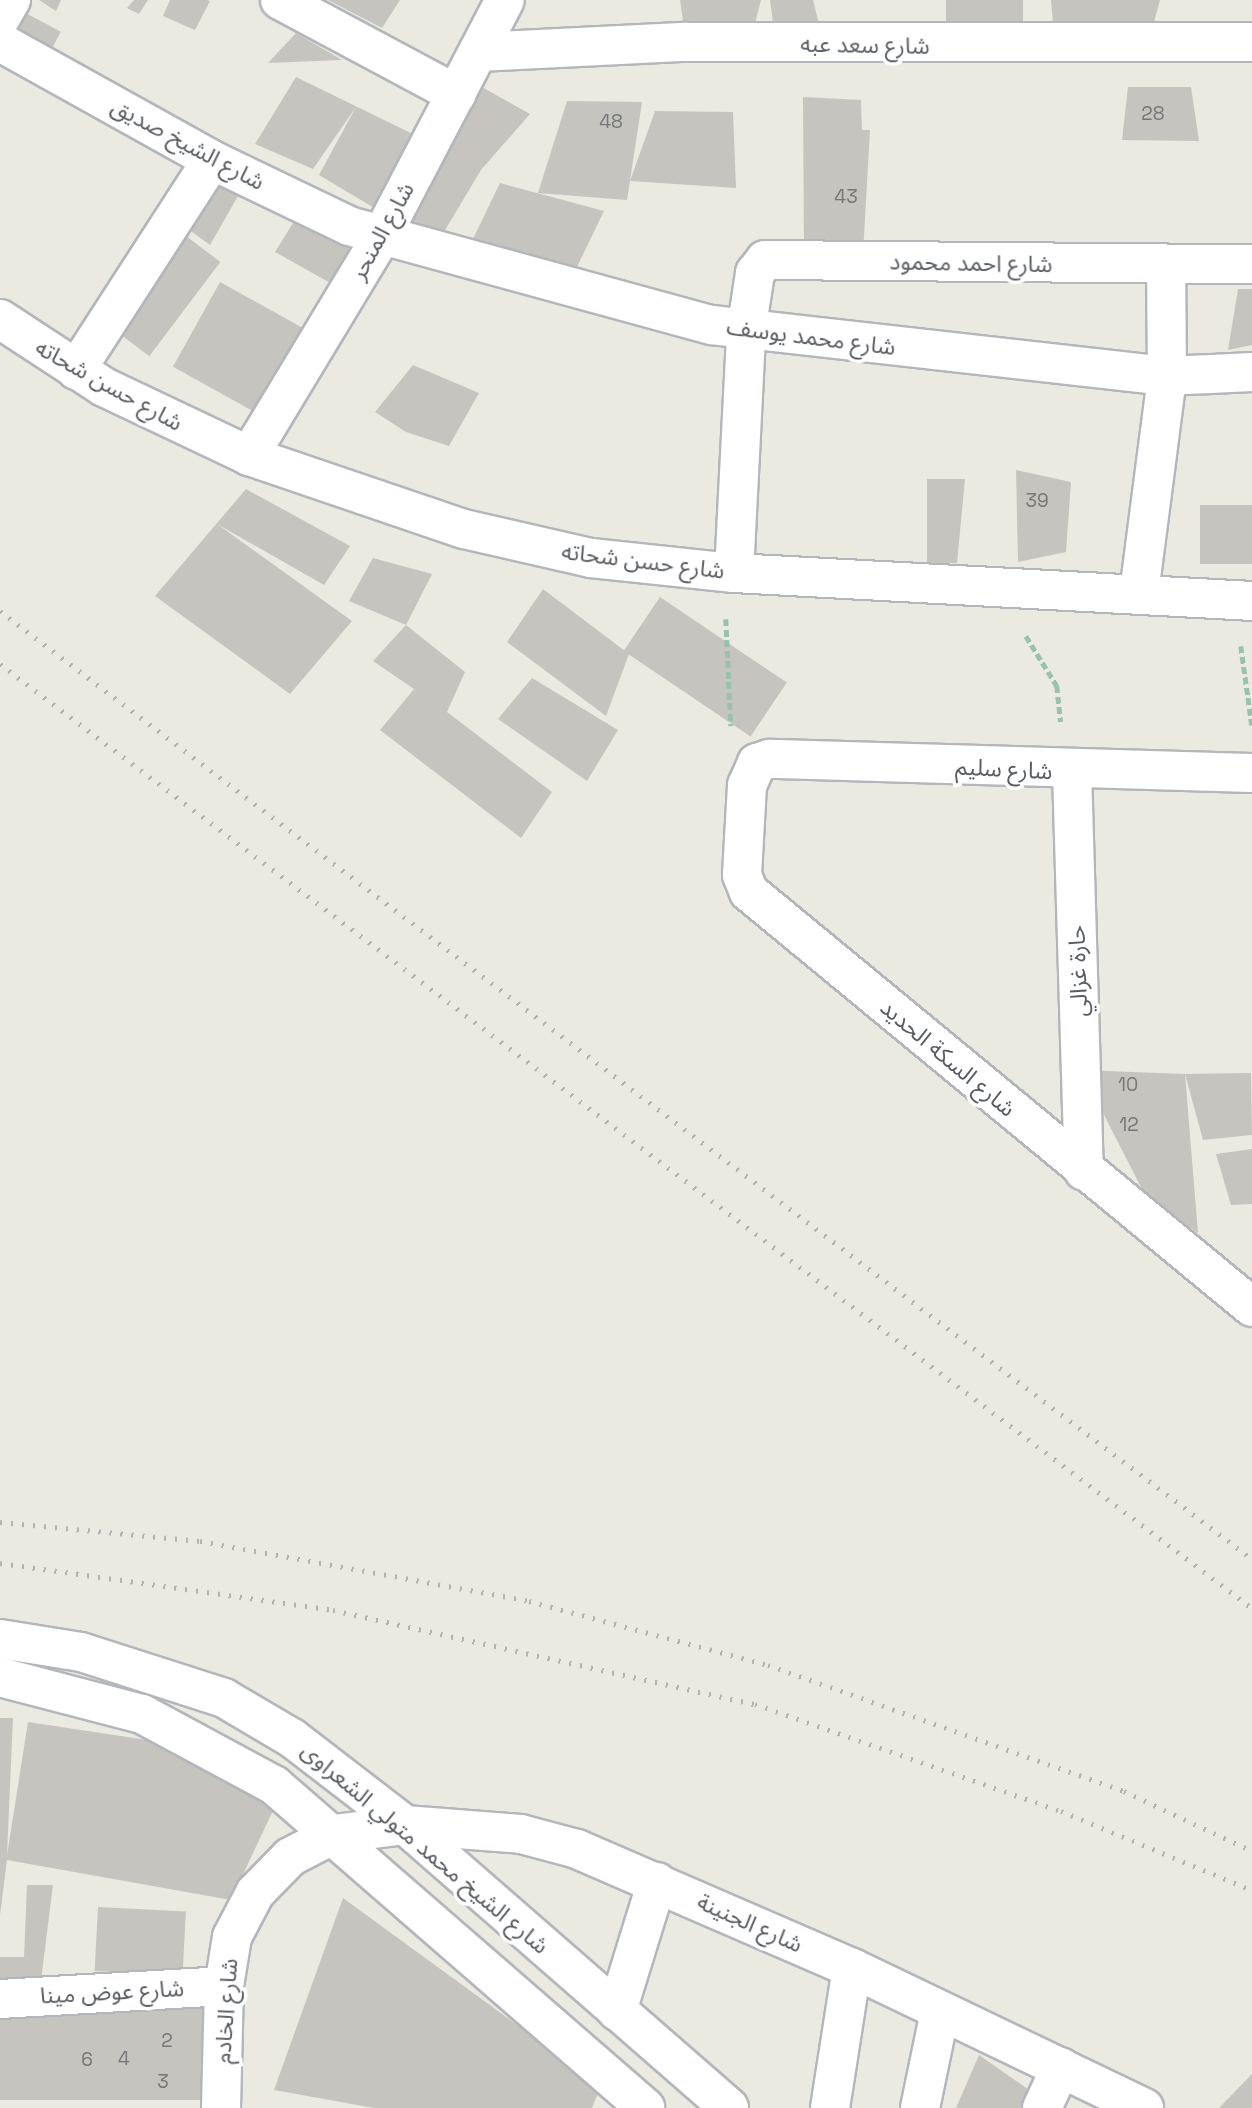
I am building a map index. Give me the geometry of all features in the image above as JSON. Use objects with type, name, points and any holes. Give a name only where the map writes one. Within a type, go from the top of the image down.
[{"type":"street","points":[[0,19],[11,0]]},
{"type":"street","points":[[280,0],[456,94]]},
{"type":"street","name":"شارع المنحر","points":[[249,456],[381,237],[505,0]]},
{"type":"street","name":"شارع الشيخ صديق","points":[[0,42],[212,160],[381,237]]},
{"type":"street","name":"شارع سعد عبه","points":[[478,52],[686,42],[1252,42]]},
{"type":"street","points":[[76,370],[212,160]]},
{"type":"street","name":"شارع محمد يوسف","points":[[381,237],[746,332],[1167,376],[1252,372]]},
{"type":"street","name":"شارع احمد محمود","points":[[746,332],[755,273],[765,260],[1166,268],[1252,264]]},
{"type":"street","points":[[1139,593],[1167,376],[1166,268]]},
{"type":"street","name":"شارع حسن شحاته","points":[[0,319],[76,370],[249,456],[464,529],[591,558],[729,572],[1233,600]]},
{"type":"street","points":[[729,572],[746,332]]},
{"type":"street","name":"شارع سليم","points":[[757,763],[787,758],[1066,771],[1252,773]]},
{"type":"street","name":"شارع السكة الحديد","points":[[757,763],[747,785],[742,875],[749,892],[1252,1307]]},
{"type":"street","name":"حارة غزالي","points":[[1066,771],[1084,1171]]},
{"type":"street","name":"شارع الشيخ محمد متولي الشعراوى","points":[[0,1639],[81,1652],[223,1698],[292,1738],[405,1825],[729,2108]]},
{"type":"street","points":[[0,1677],[71,1691],[165,1724],[274,1785],[334,1834],[645,2108]]},
{"type":"street","name":"شارع الجنينة","points":[[334,1834],[405,1825],[521,1834],[657,1882],[852,1968],[1144,2108]]},
{"type":"street","name":"شارع الخادم","points":[[221,2108],[224,1986],[232,1937],[255,1893],[290,1857],[334,1834]]},
{"type":"street","points":[[617,2011],[657,1882]]},
{"type":"street","points":[[830,2108],[852,1968]]},
{"type":"street","name":"شارع عوض مينا","points":[[0,1999],[224,1986]]},
{"type":"street","points":[[920,2108],[940,2011]]},
{"type":"street","points":[[1042,2108],[1061,2067]]},
{"type":"path","points":[[729,572],[732,732],[757,763]]},
{"type":"path","points":[[1028,587],[1028,646],[1061,699],[1066,771]]},
{"type":"path","points":[[1233,600],[1246,662],[1252,725]]},
{"type":"building","points":[[39,0],[61,0],[56,11]]},
{"type":"building","points":[[134,0],[148,0],[139,14],[127,8]]},
{"type":"building","points":[[170,0],[210,1],[195,30],[163,16]]},
{"type":"building","points":[[328,0],[400,0],[382,28]]},
{"type":"building","points":[[680,0],[761,0],[753,31],[686,42]]},
{"type":"building","points":[[770,0],[813,0],[822,36],[774,31]]},
{"type":"building","points":[[946,0],[1023,0],[1023,47],[946,47]]},
{"type":"building","points":[[1051,0],[1160,0],[1153,26],[1054,35]]},
{"type":"building","points":[[22,11],[61,32],[52,48],[14,27]]},
{"type":"building","points":[[296,33],[342,60],[268,63]]},
{"type":"building","points":[[296,77],[419,137],[381,212],[319,175],[356,107],[313,169],[255,144]]},
{"type":"building","points":[[480,86],[530,114],[481,170],[438,242],[396,224]]},
{"type":"building","points":[[1128,87],[1191,87],[1199,141],[1122,140]]},
{"type":"building","points":[[803,97],[861,100],[862,130],[870,130],[863,254],[804,252]]},
{"type":"building","points":[[567,101],[642,102],[627,200],[538,193]]},
{"type":"building","points":[[655,111],[733,112],[736,188],[630,181]]},
{"type":"building","points":[[217,171],[242,189],[210,245],[181,224]]},
{"type":"building","points":[[500,183],[604,211],[575,271],[471,243]]},
{"type":"building","points":[[298,215],[360,256],[341,289],[275,252]]},
{"type":"building","points":[[170,224],[220,262],[149,356],[99,318]]},
{"type":"building","points":[[220,282],[311,332],[264,417],[173,367]]},
{"type":"building","points":[[1238,289],[1252,289],[1252,345],[1228,350]]},
{"type":"building","points":[[413,365],[479,393],[449,446],[406,432],[375,412]]},
{"type":"building","points":[[1016,470],[1071,482],[1066,552],[1018,562]]},
{"type":"building","points":[[927,479],[965,479],[957,563],[927,563]]},
{"type":"building","points":[[246,489],[350,546],[324,585],[217,524],[352,621],[290,694],[155,596]]},
{"type":"building","points":[[1200,505],[1252,505],[1252,564],[1200,564]]},
{"type":"building","points":[[373,558],[432,574],[406,625],[349,601]]},
{"type":"building","points":[[543,589],[629,654],[606,716],[507,642]]},
{"type":"building","points":[[660,597],[787,683],[750,736],[624,651]]},
{"type":"building","points":[[406,625],[465,672],[447,712],[552,792],[521,838],[380,730],[414,689],[373,661]]},
{"type":"building","points":[[532,678],[618,730],[587,781],[498,719]]},
{"type":"building","points":[[1081,1070],[1185,1074],[1198,1233],[1146,1197]]},
{"type":"building","points":[[1251,1073],[1252,1135],[1203,1140],[1185,1074]]},
{"type":"building","points":[[1252,1149],[1252,1204],[1231,1205],[1216,1154]]},
{"type":"building","points":[[0,1718],[13,1718],[7,1855],[28,1722],[154,1741],[278,1800],[231,1900],[7,1860],[0,1915]]},
{"type":"building","points":[[27,1885],[53,1885],[40,1988],[0,1990],[0,1957],[24,1957]]},
{"type":"building","points":[[343,1898],[601,2086],[592,2108],[374,2108],[274,2090]]},
{"type":"building","points":[[98,1907],[186,1912],[183,1976],[95,1971]]},
{"type":"building","points":[[0,2001],[214,2001],[214,2100],[0,2100]]},
{"type":"building","points":[[979,2055],[1055,2108],[956,2108]]},
{"type":"building","points":[[1252,2074],[1252,2108],[1219,2108]]},
{"type":"railway","points":[[0,611],[1252,1559]]},
{"type":"railway","points":[[0,664],[1252,1608]]},
{"type":"railway","points":[[0,1522],[200,1541],[529,1601],[768,1665],[1124,1791],[1252,1851]]},
{"type":"railway","points":[[0,1563],[333,1610],[755,1704],[1061,1811],[1252,1890]]}]
